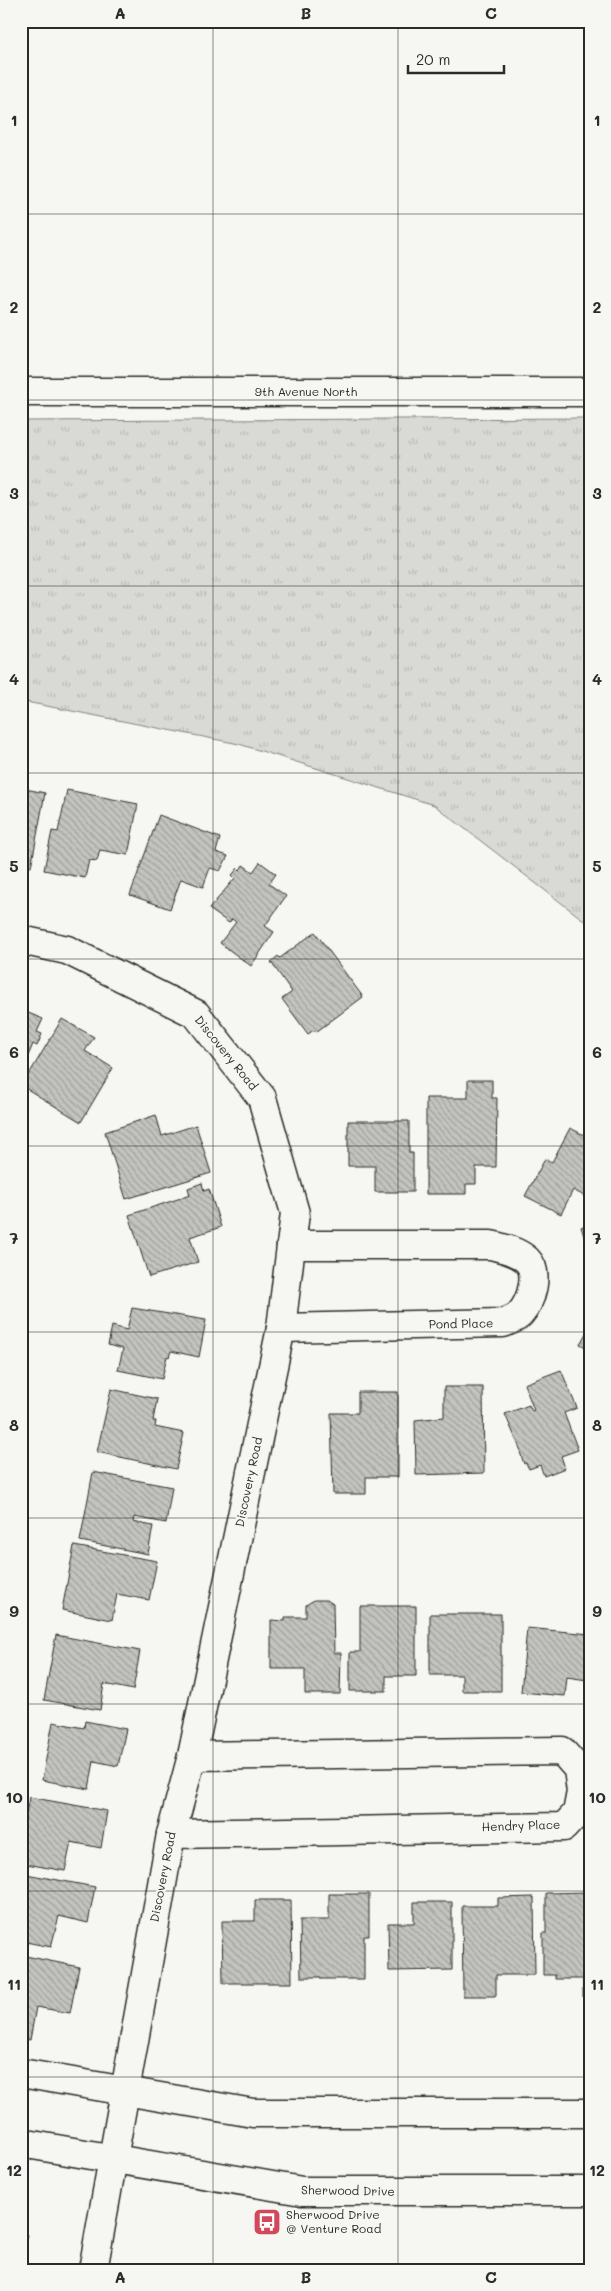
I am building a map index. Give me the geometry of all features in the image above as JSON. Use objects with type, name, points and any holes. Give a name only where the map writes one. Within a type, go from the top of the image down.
[{"type":"street","name":"9th Avenue North","points":[[21,392],[590,392]]},
{"type":"street","name":"Discovery Road","points":[[21,940],[67,950],[196,1014],[262,1098],[295,1213],[281,1328],[192,1756],[171,1834],[123,2091],[93,2270]]},
{"type":"street","name":"Pond Place","points":[[281,1328],[503,1323],[520,1315],[530,1296],[533,1279],[528,1261],[513,1251],[491,1245],[291,1245]]},
{"type":"street","name":"Hendry Place","points":[[171,1834],[564,1826],[577,1813],[581,1792],[578,1770],[562,1751],[192,1756]]},
{"type":"street","points":[[21,2073],[253,2113],[590,2113]]},
{"type":"street","name":"Sherwood Drive","points":[[21,2143],[302,2191],[590,2192]]},
{"type":"green space","points":[[590,418],[590,925],[434,805],[239,744],[21,701],[21,421]]},
{"type":"building","points":[[21,788],[45,793],[31,867],[21,866]]},
{"type":"building","points":[[67,790],[138,804],[128,855],[100,850],[97,861],[89,860],[85,878],[44,870],[52,831],[58,832]]},
{"type":"building","points":[[159,815],[220,838],[216,852],[228,856],[220,871],[210,868],[203,887],[181,879],[170,909],[130,895]]},
{"type":"building","points":[[260,862],[276,874],[269,884],[286,896],[265,926],[274,932],[251,966],[220,943],[236,922],[232,919],[229,923],[209,909],[235,878],[232,875],[238,868],[240,870],[243,865],[253,872]]},
{"type":"building","points":[[315,932],[363,997],[316,1032],[314,1030],[308,1034],[282,999],[292,992],[271,962],[278,956],[280,958]]},
{"type":"building","points":[[21,1010],[43,1019],[37,1032],[42,1034],[37,1046],[33,1044],[21,1073]]},
{"type":"building","points":[[62,1019],[94,1037],[85,1051],[113,1068],[81,1122],[22,1086]]},
{"type":"building","points":[[468,1080],[492,1080],[492,1098],[497,1098],[496,1167],[476,1167],[476,1184],[466,1184],[466,1194],[426,1194],[426,1098],[468,1098]]},
{"type":"building","points":[[156,1115],[162,1136],[196,1125],[211,1173],[126,1199],[105,1132]]},
{"type":"building","points":[[348,1121],[409,1121],[409,1153],[413,1153],[413,1192],[375,1192],[375,1166],[348,1166]]},
{"type":"building","points":[[570,1128],[590,1138],[590,1199],[573,1190],[561,1214],[525,1196],[545,1159],[552,1162]]},
{"type":"building","points":[[202,1183],[204,1191],[209,1189],[221,1227],[190,1237],[198,1262],[149,1277],[129,1215],[190,1195],[188,1188]]},
{"type":"building","points":[[590,1224],[590,1255],[581,1227]]},
{"type":"building","points":[[132,1308],[206,1320],[199,1357],[171,1351],[169,1357],[167,1356],[162,1379],[118,1370],[123,1349],[108,1345],[112,1326],[127,1330]]},
{"type":"building","points":[[590,1326],[590,1349],[580,1344]]},
{"type":"building","points":[[561,1370],[577,1408],[564,1413],[578,1450],[561,1456],[565,1468],[544,1476],[540,1465],[529,1469],[526,1463],[524,1464],[521,1451],[505,1414],[529,1405],[532,1411],[534,1410],[524,1384]]},
{"type":"building","points":[[444,1387],[483,1387],[484,1473],[416,1475],[415,1420],[444,1417]]},
{"type":"building","points":[[111,1389],[157,1399],[153,1421],[156,1421],[155,1427],[184,1433],[176,1469],[97,1452]]},
{"type":"building","points":[[358,1392],[398,1392],[398,1477],[366,1477],[366,1494],[333,1494],[331,1413],[358,1413]]},
{"type":"building","points":[[93,1472],[172,1487],[166,1523],[134,1517],[133,1522],[153,1526],[148,1554],[80,1541]]},
{"type":"building","points":[[74,1546],[157,1561],[149,1600],[117,1594],[112,1620],[62,1610]]},
{"type":"building","points":[[314,1600],[327,1600],[333,1604],[334,1653],[341,1653],[340,1694],[305,1694],[305,1669],[271,1669],[271,1620],[285,1621],[285,1617],[306,1617],[306,1605]]},
{"type":"building","points":[[360,1606],[416,1606],[416,1676],[386,1676],[386,1691],[350,1691],[350,1652],[360,1652]]},
{"type":"building","points":[[430,1614],[501,1614],[501,1691],[462,1691],[462,1675],[430,1675]]},
{"type":"building","points":[[527,1628],[590,1634],[587,1680],[567,1677],[565,1696],[521,1692]]},
{"type":"building","points":[[56,1635],[140,1651],[133,1690],[104,1684],[100,1710],[44,1700]]},
{"type":"building","points":[[85,1721],[126,1729],[118,1766],[94,1761],[89,1789],[42,1780],[53,1722],[84,1728]]},
{"type":"building","points":[[29,1797],[107,1811],[101,1848],[71,1842],[65,1871],[21,1863],[21,1825],[24,1826]]},
{"type":"building","points":[[21,1873],[95,1887],[88,1923],[59,1916],[51,1947],[21,1941]]},
{"type":"building","points":[[585,1892],[586,1919],[590,1919],[590,1997],[583,1997],[583,1979],[555,1979],[555,1975],[543,1975],[543,1933],[546,1933],[546,1893]]},
{"type":"building","points":[[329,1894],[369,1894],[369,1936],[364,1936],[364,1979],[301,1977],[300,1920],[329,1920]]},
{"type":"building","points":[[534,1897],[535,1975],[496,1975],[496,1996],[463,1996],[462,1906],[498,1906],[498,1898]]},
{"type":"building","points":[[255,1900],[291,1900],[292,1983],[223,1983],[222,1921],[255,1921]]},
{"type":"building","points":[[414,1902],[452,1902],[452,1970],[389,1971],[388,1923],[414,1923]]},
{"type":"building","points":[[21,1955],[79,1967],[70,2013],[36,2007],[30,2040],[21,2038]]},
{"type":"building","points":[[21,2233],[27,2235],[21,2266]]},
{"type":"place","name":"Sherwood Drive @ Venture Road","points":[[267,2222]]}]
